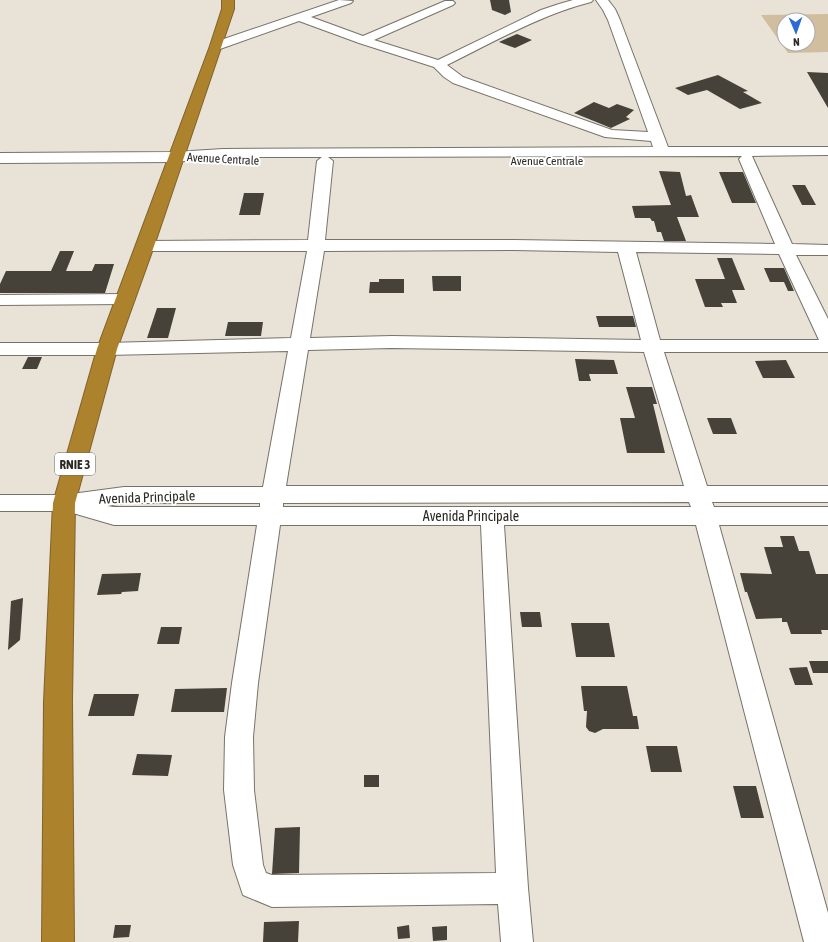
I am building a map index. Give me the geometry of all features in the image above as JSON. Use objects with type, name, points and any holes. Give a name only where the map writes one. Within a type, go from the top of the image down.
[{"type":"highway","name":"RNIE 3","points":[[58,942],[59,694],[64,503],[107,349],[231,3]]},
{"type":"street","points":[[439,64],[545,13],[563,6],[587,0]]},
{"type":"street","points":[[602,0],[609,9],[614,20],[664,156]]},
{"type":"street","points":[[216,46],[302,18],[347,1]]},
{"type":"street","points":[[363,40],[449,3]]},
{"type":"street","points":[[302,18],[363,40],[439,64],[449,74],[458,80],[610,134],[657,137]]},
{"type":"street","name":"Avenue Centrale","points":[[175,157],[225,162],[664,156],[828,151]]},
{"type":"street","name":"Avenue Centrale","points":[[175,157],[223,153],[664,156],[748,159],[828,159]]},
{"type":"street","points":[[0,158],[175,157]]},
{"type":"street","points":[[748,159],[786,251],[828,338]]},
{"type":"street","points":[[325,161],[316,246],[272,505],[245,683],[239,737],[239,790],[248,865],[254,884],[272,891],[512,888]]},
{"type":"street","points":[[145,246],[514,245],[786,251],[828,250]]},
{"type":"street","points":[[626,248],[652,346],[701,505],[820,942]]},
{"type":"street","points":[[0,300],[126,299]]},
{"type":"street","points":[[0,350],[392,342],[652,346],[828,346]]},
{"type":"street","name":"Avenida Principale","points":[[272,505],[492,516],[701,505],[828,494]]},
{"type":"street","name":"Avenida Principale","points":[[0,503],[64,503],[114,516],[272,505],[701,505],[828,516]]},
{"type":"street","points":[[492,516],[512,888],[517,942]]},
{"type":"shaded area","points":[[816,14],[828,14],[828,52],[788,53],[787,52],[816,52]]},
{"type":"shaded area","points":[[761,15],[776,15],[776,36]]},
{"type":"building","points":[[490,0],[509,0],[511,12],[505,15],[492,10]]},
{"type":"building","points":[[517,34],[532,40],[515,48],[499,42]]},
{"type":"building","points":[[807,72],[828,73],[828,108]]},
{"type":"building","points":[[718,75],[748,91],[743,92],[762,103],[740,109],[707,90],[688,95],[675,88]]},
{"type":"building","points":[[594,102],[609,108],[617,104],[634,110],[626,117],[630,119],[611,128],[574,113]]},
{"type":"building","points":[[659,171],[680,172],[686,196],[691,195],[699,217],[677,217],[686,241],[664,241],[661,232],[657,232],[654,221],[650,218],[635,218],[632,206],[671,205]]},
{"type":"building","points":[[719,172],[743,172],[756,203],[732,203]]},
{"type":"building","points":[[792,185],[805,185],[816,205],[802,205]]},
{"type":"building","points":[[244,193],[264,193],[260,215],[239,215]]},
{"type":"building","points":[[60,251],[74,251],[66,271],[92,271],[95,264],[114,264],[105,293],[0,293],[0,284],[6,271],[51,271]]},
{"type":"building","points":[[717,258],[732,258],[745,290],[732,290],[737,303],[721,303],[723,307],[705,307],[695,279],[725,279]]},
{"type":"building","points":[[764,268],[784,268],[794,291],[788,291],[784,282],[770,282]]},
{"type":"building","points":[[432,276],[461,276],[461,291],[433,291]]},
{"type":"building","points":[[379,279],[404,279],[404,293],[369,293],[370,282],[379,282]]},
{"type":"building","points":[[157,308],[176,308],[168,338],[147,338]]},
{"type":"building","points":[[596,316],[633,316],[636,327],[599,327]]},
{"type":"building","points":[[228,322],[263,322],[261,336],[225,336]]},
{"type":"building","points":[[28,357],[42,357],[37,369],[22,369]]},
{"type":"building","points":[[575,359],[614,360],[618,374],[589,374],[591,381],[579,381]]},
{"type":"building","points":[[786,360],[795,378],[763,378],[755,361]]},
{"type":"building","points":[[626,387],[652,387],[657,404],[653,404],[665,453],[627,453],[620,418],[635,418]]},
{"type":"building","points":[[707,418],[731,418],[737,434],[713,434]]},
{"type":"building","points":[[780,536],[794,536],[799,551],[809,551],[816,574],[828,574],[828,630],[821,630],[822,634],[791,634],[787,622],[782,622],[782,618],[756,619],[747,592],[745,592],[740,573],[772,574],[764,547],[783,547]]},
{"type":"building","points":[[141,573],[138,591],[122,592],[121,594],[97,595],[102,574]]},
{"type":"building","points":[[23,598],[20,640],[8,650],[11,601]]},
{"type":"building","points":[[520,612],[540,612],[542,627],[522,627]]},
{"type":"building","points":[[571,623],[609,623],[615,657],[576,657]]},
{"type":"building","points":[[161,627],[182,627],[179,644],[157,644]]},
{"type":"building","points":[[809,661],[828,661],[828,673],[813,673]]},
{"type":"building","points":[[807,667],[813,685],[795,685],[789,668]]},
{"type":"building","points":[[581,686],[627,686],[633,716],[637,716],[639,729],[603,729],[595,733],[589,731],[586,727],[587,711],[584,711]]},
{"type":"building","points":[[227,688],[224,712],[171,712],[175,689]]},
{"type":"building","points":[[94,694],[139,694],[134,716],[88,716]]},
{"type":"building","points":[[646,746],[677,746],[682,772],[651,772]]},
{"type":"building","points":[[137,754],[172,755],[168,776],[132,775]]},
{"type":"building","points":[[364,775],[379,775],[379,787],[364,787]]},
{"type":"building","points":[[733,786],[756,786],[764,818],[741,818]]},
{"type":"building","points":[[300,827],[299,873],[272,874],[275,828]]},
{"type":"building","points":[[299,921],[298,942],[263,942],[264,922]]},
{"type":"building","points":[[115,925],[131,925],[129,937],[113,938]]},
{"type":"building","points":[[409,925],[410,938],[398,939],[397,927]]},
{"type":"building","points":[[447,926],[447,940],[433,941],[432,927]]}]
